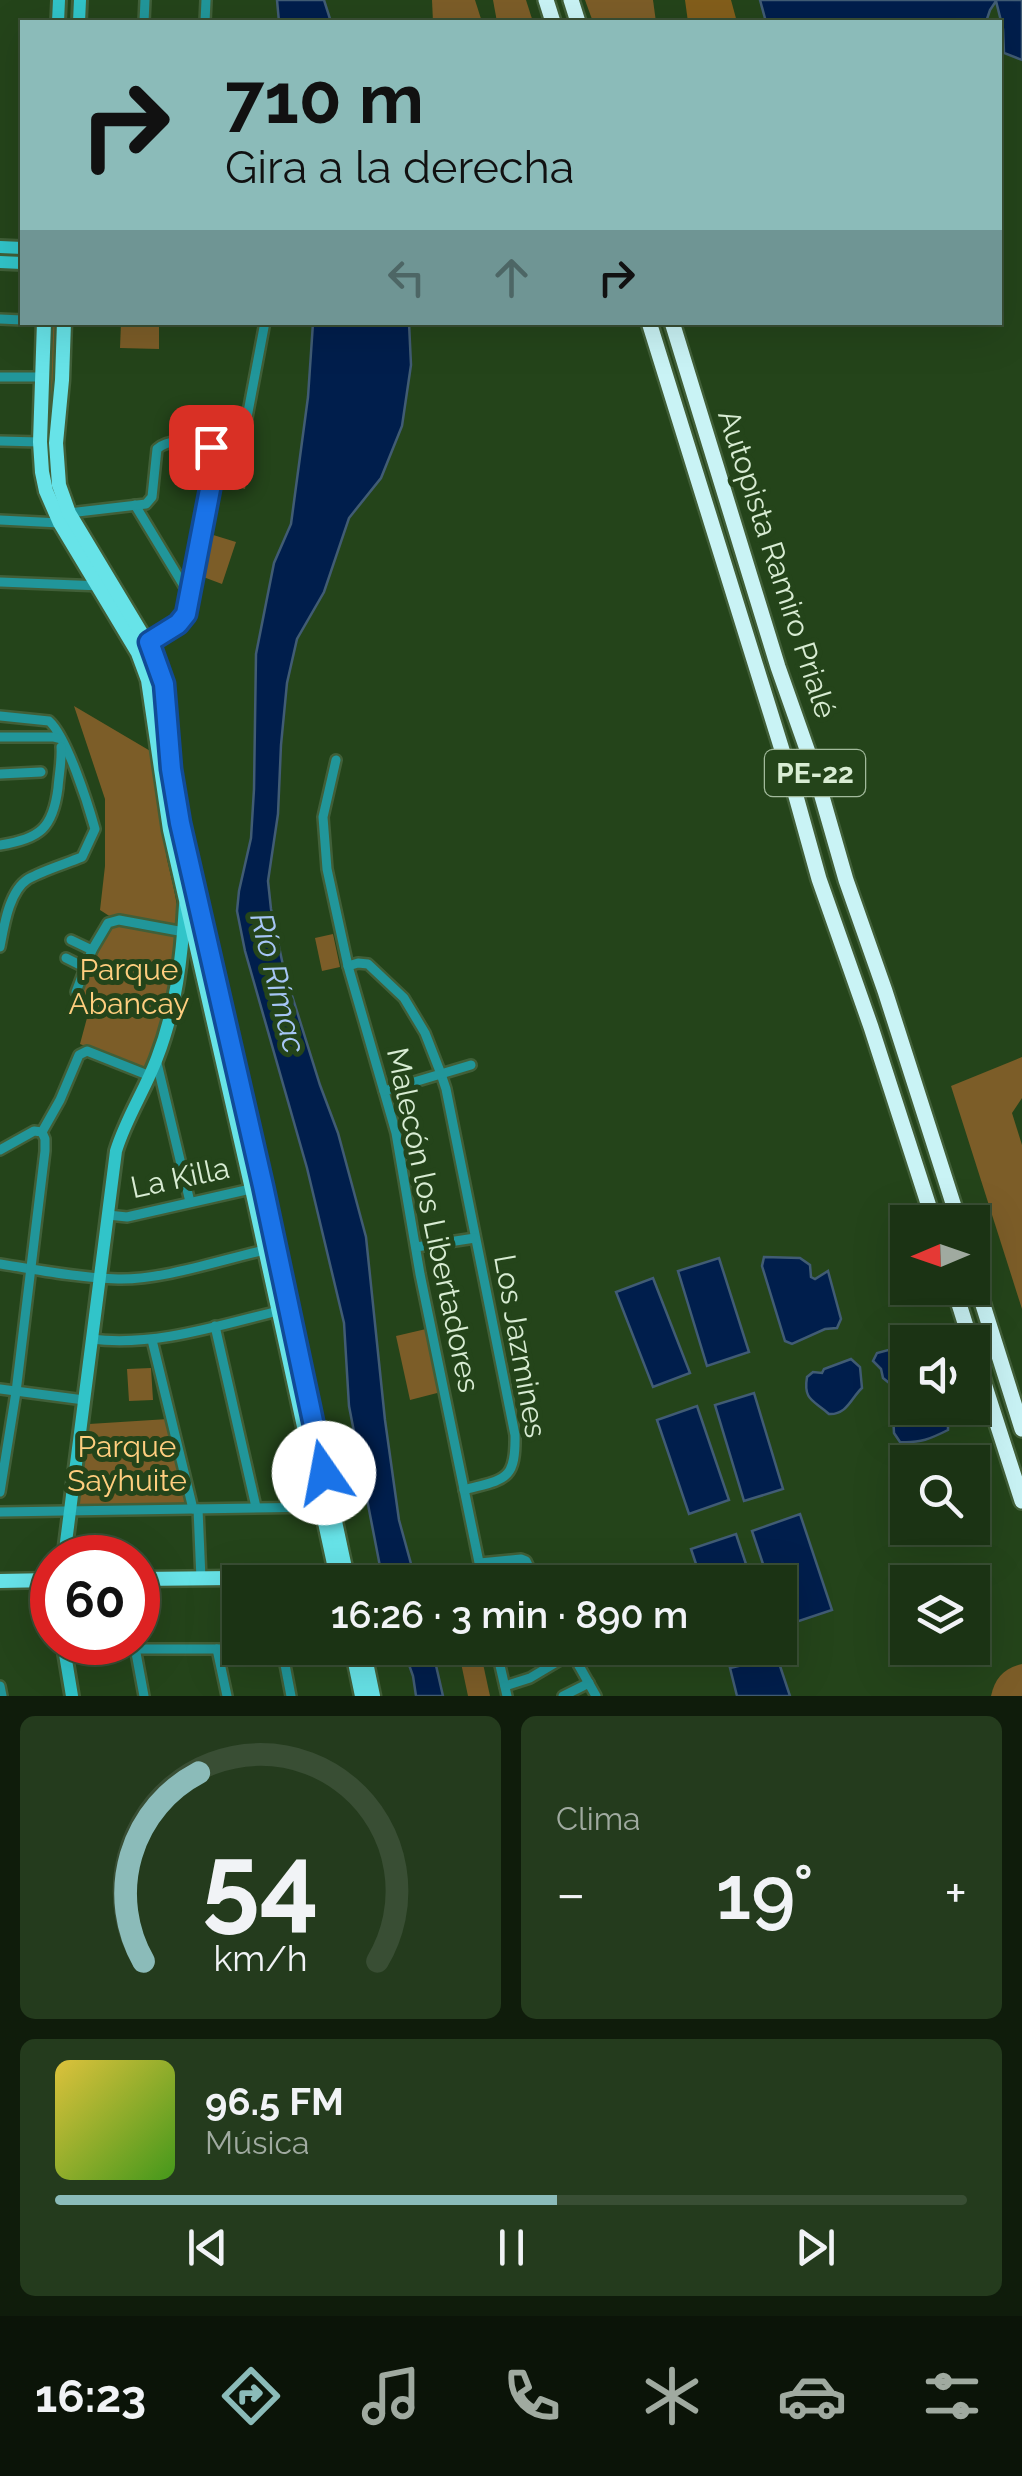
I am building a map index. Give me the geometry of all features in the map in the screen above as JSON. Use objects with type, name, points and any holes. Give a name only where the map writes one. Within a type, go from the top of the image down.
[{"type":"highway","name":"Autopista Ramiro Prialé","points":[[650,325],[819,879],[929,1205]]},
{"type":"highway","name":"Autopista Ramiro Prialé","points":[[673,325],[778,667],[954,1205]]},
{"type":"highway","points":[[983,1305],[1022,1428]]},
{"type":"highway","points":[[990,1401],[1022,1502]]},
{"type":"main road","points":[[44,325],[40,442],[46,491],[107,586],[149,642],[164,684],[171,769],[187,853],[339,1565]]},
{"type":"main road","points":[[64,325],[56,466],[65,518]]},
{"type":"main road","points":[[107,586],[148,680],[168,819],[257,1187],[278,1312],[326,1507]]},
{"type":"main road","points":[[160,1579],[222,1579]]},
{"type":"main road","points":[[0,1581],[30,1580]]},
{"type":"main road","points":[[356,1665],[362,1696]]},
{"type":"main road","points":[[367,1665],[373,1696]]},
{"type":"street","points":[[245,428],[263,325]]},
{"type":"street","points":[[0,377],[42,377]]},
{"type":"street","points":[[0,440],[40,442]]},
{"type":"street","points":[[0,520],[65,518],[146,504],[152,497],[157,449],[164,443],[173,441],[215,450],[190,596],[182,620],[149,642]]},
{"type":"street","points":[[136,506],[190,596]]},
{"type":"street","points":[[0,582],[107,586]]},
{"type":"street","points":[[0,716],[49,721],[55,726],[75,769],[95,829],[82,857],[18,888],[0,946]]},
{"type":"street","points":[[0,736],[60,739]]},
{"type":"street","points":[[0,844],[36,835],[55,812],[62,758],[60,739]]},
{"type":"street","name":"Malecón los Libertadores","points":[[336,760],[323,817],[327,869],[348,966],[396,1132],[480,1563]]},
{"type":"street","points":[[0,774],[40,772]]},
{"type":"street","points":[[67,1535],[114,1168],[122,1134],[150,1076],[174,1002],[184,932],[187,853]]},
{"type":"street","points":[[76,992],[84,967],[108,923],[116,920],[184,932]]},
{"type":"street","points":[[71,940],[92,950]]},
{"type":"street","points":[[66,958],[84,967]]},
{"type":"street","points":[[348,966],[368,964],[404,998],[425,1033],[446,1089],[476,1238],[416,1247]]},
{"type":"street","points":[[42,1132],[82,1052],[150,1076]]},
{"type":"street","points":[[156,1060],[190,1202]]},
{"type":"street","points":[[384,1091],[470,1064]]},
{"type":"street","points":[[0,1150],[34,1131],[42,1132]]},
{"type":"street","points":[[0,1492],[32,1269],[45,1151],[42,1132]]},
{"type":"street","name":"La Killa","points":[[108,1215],[127,1217],[257,1187]]},
{"type":"street","name":"Los Jazmines","points":[[464,1490],[504,1478],[513,1467],[515,1450],[476,1238]]},
{"type":"street","points":[[0,1264],[100,1278],[144,1277],[265,1250]]},
{"type":"street","points":[[92,1340],[152,1340],[278,1312]]},
{"type":"street","points":[[216,1326],[256,1507]]},
{"type":"street","points":[[152,1340],[196,1509],[202,1579]]},
{"type":"street","points":[[0,1390],[84,1400]]},
{"type":"street","points":[[0,1512],[326,1507]]},
{"type":"street","points":[[480,1563],[522,1559],[528,1565]]},
{"type":"street","points":[[160,1647],[222,1649]]},
{"type":"street","points":[[218,1649],[228,1696]]},
{"type":"street","points":[[66,1665],[72,1696]]},
{"type":"street","points":[[138,1665],[144,1696]]},
{"type":"street","points":[[285,1665],[292,1696]]},
{"type":"street","points":[[500,1665],[506,1691],[549,1665]]},
{"type":"street","points":[[578,1665],[596,1696]]},
{"type":"street","points":[[563,1696],[588,1683]]},
{"type":"street","points":[[0,1686],[2,1696]]},
{"type":"green space","points":[[432,0],[475,0],[481,20],[433,20]]},
{"type":"green space","points":[[493,0],[526,0],[532,20],[497,20]]},
{"type":"green space","points":[[585,0],[653,0],[656,20],[592,20]]},
{"type":"green space","points":[[48,325],[60,325],[57,386],[64,511],[50,493],[43,433]]},
{"type":"green space","points":[[121,325],[159,325],[159,349],[120,348]]},
{"type":"green space","points":[[225,438],[252,442],[245,489],[217,483]]},
{"type":"green space","points":[[210,534],[236,542],[222,584],[198,575]]},
{"type":"green space","name":"Parque Abancay","points":[[74,706],[152,752],[178,927],[168,1000],[144,1070],[80,1044],[91,1003],[75,998],[114,919],[100,910],[105,866],[105,799]]},
{"type":"green space","points":[[333,934],[340,967],[322,971],[315,938]]},
{"type":"green space","points":[[1022,1057],[1022,1098],[1012,1113],[1022,1145],[1022,1309],[990,1205],[951,1086]]},
{"type":"green space","points":[[426,1329],[441,1392],[410,1400],[396,1336]]},
{"type":"green space","points":[[151,1368],[153,1400],[129,1401],[127,1369]]},
{"type":"green space","name":"Parque Sayhuite","points":[[168,1419],[186,1504],[78,1505],[89,1424]]},
{"type":"green space","points":[[1022,1664],[1022,1696],[991,1696],[1001,1675]]},
{"type":"green space","points":[[461,1665],[483,1665],[490,1696],[468,1696]]},
{"type":"shaded area","points":[[685,0],[731,0],[736,20],[688,20]]},
{"type":"water","points":[[277,0],[324,0],[330,20],[279,20]]},
{"type":"water","points":[[760,0],[1022,0],[1022,60],[1004,53],[1002,20],[996,1],[987,20],[765,20]]},
{"type":"water","name":"Río Rímac","points":[[313,325],[409,325],[411,365],[402,426],[381,478],[349,518],[324,592],[297,639],[287,683],[278,814],[268,881],[284,970],[338,1133],[366,1237],[385,1420],[399,1520],[411,1565],[380,1565],[349,1406],[344,1323],[307,1168],[237,911],[251,838],[256,654],[274,563],[291,524],[308,397]]},
{"type":"water","points":[[764,1257],[800,1258],[810,1265],[811,1277],[815,1279],[828,1271],[841,1319],[837,1328],[825,1329],[792,1344],[785,1341],[762,1266]]},
{"type":"water","points":[[719,1258],[749,1352],[707,1366],[678,1271]]},
{"type":"water","points":[[653,1278],[690,1373],[653,1387],[616,1292]]},
{"type":"water","points":[[890,1350],[890,1384],[873,1361],[877,1353]]},
{"type":"water","points":[[851,1359],[860,1367],[862,1388],[844,1409],[829,1414],[808,1396],[807,1377]]},
{"type":"water","points":[[754,1393],[783,1489],[744,1501],[715,1405]]},
{"type":"water","points":[[697,1406],[729,1500],[689,1514],[657,1420]]},
{"type":"water","points":[[894,1425],[948,1425],[948,1430],[914,1442],[900,1442]]},
{"type":"water","points":[[800,1514],[832,1610],[797,1622],[797,1565],[763,1565],[752,1531]]},
{"type":"water","points":[[736,1534],[746,1565],[696,1565],[691,1549]]},
{"type":"water","points":[[409,1665],[436,1665],[443,1696],[416,1696]]},
{"type":"water","points":[[780,1665],[790,1696],[737,1696],[730,1668]]},
{"type":"route","points":[[211,447],[216,458],[186,614],[178,624],[149,642],[164,684],[180,823],[324,1473]]}]
